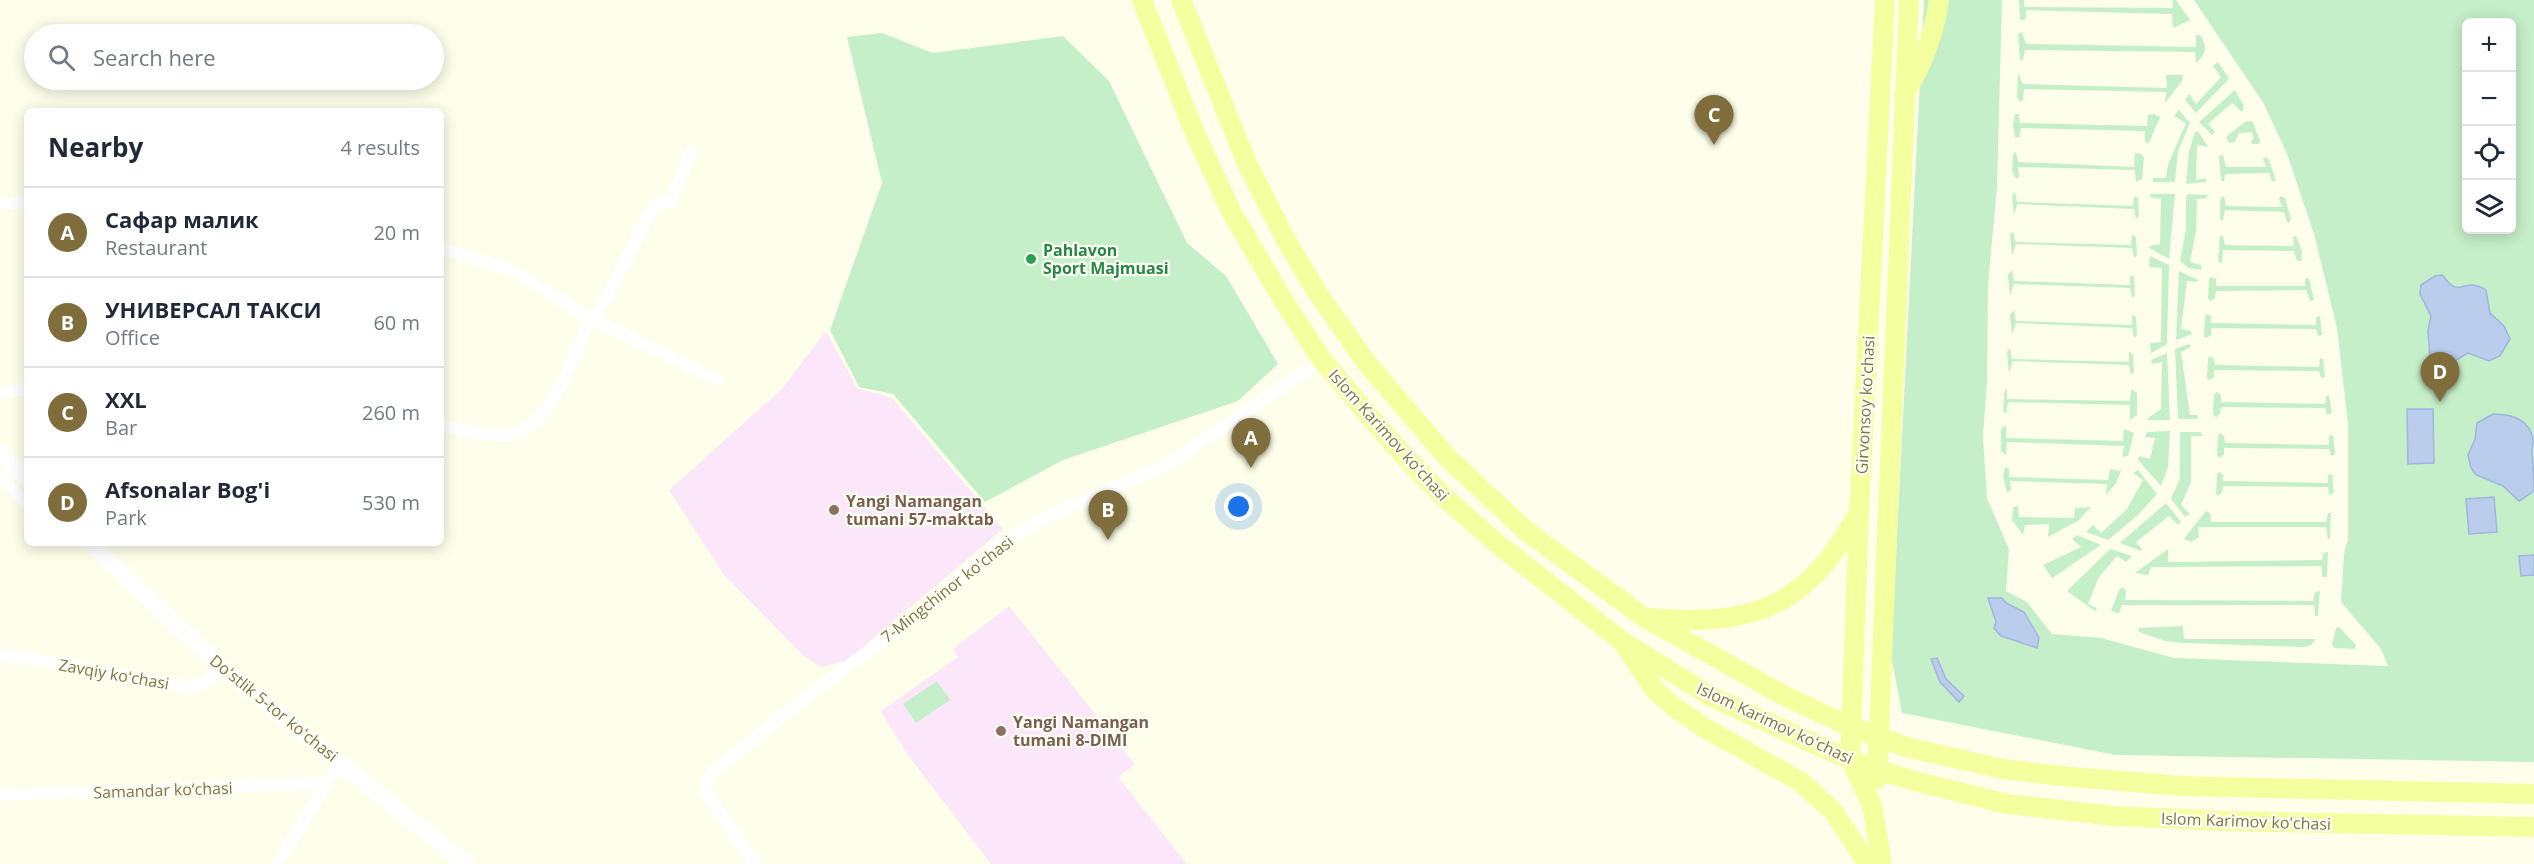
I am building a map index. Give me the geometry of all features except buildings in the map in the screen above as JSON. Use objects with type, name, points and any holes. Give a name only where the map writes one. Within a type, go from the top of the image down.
[{"type":"main road","name":"Islom Karimov koʻchasi","points":[[1142,0],[1194,130],[1231,211],[1283,300],[1322,360],[1395,446],[1442,495],[1537,576],[1623,642],[1712,697],[1850,759],[1914,781],[2007,804],[2114,816],[2227,821],[2534,827]]},
{"type":"main road","name":"Islom Karimov koʻchasi","points":[[1181,0],[1247,163],[1276,222],[1317,292],[1366,362],[1447,457],[1525,530],[1645,618],[1785,696],[1851,728],[1910,748],[2003,769],[2182,786],[2534,794]]},
{"type":"main road","name":"Girvonsoy koʻchasi","points":[[1882,864],[1872,805],[1850,759],[1859,512],[1885,0]]},
{"type":"main road","name":"Girvonsoy koʻchasi","points":[[1872,805],[1879,769],[1903,98],[1909,0]]},
{"type":"main road","points":[[1903,98],[1928,48],[1939,0]]},
{"type":"main road","points":[[1645,618],[1683,620],[1724,618],[1756,612],[1772,606],[1798,591],[1820,571],[1840,545],[1859,512]]},
{"type":"main road","points":[[1623,642],[1654,689],[1674,707],[1705,728],[1801,782],[1809,789],[1833,811],[1868,864]]},
{"type":"street","points":[[444,426],[497,435],[515,434],[531,426],[555,397],[590,318],[599,311],[649,215],[659,203],[670,202],[691,151]]},
{"type":"street","points":[[0,204],[24,202]]},
{"type":"street","points":[[444,249],[512,270],[590,318],[718,380]]},
{"type":"street","name":"7-Mingchinor ko'chasi","points":[[755,864],[706,792],[706,782],[711,773],[919,613],[994,548],[1049,516],[1170,463],[1322,360]]},
{"type":"street","points":[[0,392],[24,389]]},
{"type":"street","points":[[0,452],[24,477]]},
{"type":"street","points":[[0,476],[24,501]]},
{"type":"street","name":"Doʻstlik 5-tor koʻchasi","points":[[93,546],[222,668],[466,864]]},
{"type":"street","name":"Zavqiy koʻchasi","points":[[0,655],[64,664],[189,687],[202,685],[222,668]]},
{"type":"street","points":[[278,864],[326,783],[342,764]]},
{"type":"street","name":"Samandar ko‘chasi","points":[[0,795],[326,783]]},
{"type":"shaded area","name":"Yangi Namangan tumani 57-maktab","points":[[826,331],[857,388],[892,398],[1003,529],[846,661],[821,667],[804,656],[724,575],[669,490],[781,390]]},
{"type":"shaded area","name":"Yangi Namangan tumani 8-DIMI","points":[[1009,606],[1135,764],[1118,777],[1187,864],[991,864],[905,751],[881,711],[958,657],[953,649]]},
{"type":"green space","points":[[1924,0],[2002,0],[1997,187],[1988,285],[1987,380],[1983,437],[1987,498],[2009,549],[2006,591],[2027,602],[2052,634],[2101,638],[2174,658],[2388,666],[2381,649],[2341,602],[2344,554],[2348,539],[2348,424],[2337,328],[2314,234],[2287,154],[2264,104],[2194,0],[2534,0],[2534,762],[2116,755],[1902,713],[1891,656]]},
{"type":"green space","points":[[2019,0],[2024,0],[2024,7],[2172,8],[2173,0],[2176,0],[2190,20],[2173,28],[2172,14],[2026,10],[2026,19],[2020,20]]},
{"type":"green space","points":[[2022,32],[2026,44],[2196,47],[2196,35],[2200,35],[2205,50],[2196,63],[2195,52],[2025,50],[2023,60],[2020,60],[2018,34]]},
{"type":"green space","name":"Pahlavon Sport Majmuasi","points":[[882,33],[933,53],[1063,36],[1109,81],[1187,243],[1226,276],[1278,364],[1238,401],[1063,460],[985,502],[893,394],[859,387],[830,330],[882,183],[847,37]]},
{"type":"green space","points":[[2218,62],[2229,79],[2196,113],[2185,100],[2189,94],[2196,104],[2221,77],[2213,66]]},
{"type":"green space","points":[[2018,73],[2023,84],[2167,88],[2166,75],[2183,75],[2182,81],[2165,103],[2166,92],[2024,89],[2023,100],[2020,102],[2017,97]]},
{"type":"green space","points":[[2235,90],[2244,106],[2242,112],[2232,103],[2208,124],[2215,132],[2212,135],[2199,122]]},
{"type":"green space","points":[[2181,107],[2179,110],[2190,123],[2178,151],[2175,182],[2153,182],[2153,178],[2166,178],[2168,165],[2186,123],[2174,116]]},
{"type":"green space","points":[[2015,114],[2019,114],[2020,123],[2147,126],[2148,115],[2154,114],[2160,117],[2149,143],[2145,142],[2145,131],[2021,128],[2019,138],[2015,137],[2013,125]]},
{"type":"green space","points":[[2252,121],[2260,140],[2259,144],[2252,144],[2254,137],[2251,132],[2239,133],[2235,142],[2229,143],[2226,137],[2245,122]]},
{"type":"green space","points":[[2198,131],[2208,147],[2197,145],[2196,180],[2206,178],[2206,182],[2186,184],[2189,152],[2195,132]]},
{"type":"green space","points":[[2016,152],[2018,162],[2134,167],[2135,153],[2141,154],[2144,157],[2142,179],[2136,182],[2135,170],[2018,167],[2019,177],[2016,179],[2012,171],[2013,154]]},
{"type":"green space","points":[[2223,155],[2226,167],[2266,167],[2263,159],[2268,158],[2276,180],[2272,182],[2269,173],[2225,174],[2224,182],[2221,180],[2219,156]]},
{"type":"green space","points":[[2015,191],[2017,202],[2133,206],[2134,196],[2138,198],[2139,216],[2136,219],[2134,209],[2017,204],[2014,216],[2012,196]]},
{"type":"green space","points":[[2150,194],[2175,194],[2169,259],[2149,248],[2160,244],[2161,199],[2150,197]]},
{"type":"green space","points":[[2188,194],[2207,195],[2207,198],[2197,199],[2196,231],[2190,262],[2201,265],[2201,270],[2189,268],[2180,261],[2186,229]]},
{"type":"green space","points":[[2224,196],[2226,206],[2282,207],[2279,199],[2281,196],[2285,198],[2291,219],[2289,223],[2287,222],[2284,212],[2225,210],[2223,221],[2220,219],[2220,198]]},
{"type":"green space","points":[[2013,231],[2015,242],[2131,245],[2132,235],[2136,237],[2137,255],[2134,258],[2132,248],[2016,244],[2012,256],[2010,235]]},
{"type":"green space","points":[[2220,235],[2223,236],[2225,245],[2294,246],[2293,237],[2296,236],[2302,252],[2301,261],[2297,261],[2294,251],[2223,250],[2222,263],[2218,262]]},
{"type":"green space","points":[[2150,256],[2169,265],[2167,344],[2151,353],[2150,343],[2161,342],[2162,268],[2149,267]]},
{"type":"green space","points":[[2012,270],[2014,281],[2130,285],[2130,275],[2134,277],[2135,295],[2132,298],[2130,288],[2014,284],[2010,296],[2008,275]]},
{"type":"green space","points":[[2179,271],[2198,282],[2187,281],[2181,329],[2191,331],[2192,334],[2176,340]]},
{"type":"green space","points":[[2212,277],[2216,279],[2216,286],[2305,286],[2305,279],[2309,278],[2314,300],[2310,301],[2306,290],[2216,291],[2215,298],[2211,301],[2208,299],[2209,279]]},
{"type":"green space","points":[[2014,310],[2016,321],[2132,325],[2132,315],[2136,317],[2137,335],[2134,338],[2132,328],[2016,323],[2012,335],[2010,315]]},
{"type":"green space","points":[[2207,314],[2211,316],[2211,323],[2316,325],[2316,317],[2320,316],[2322,335],[2318,336],[2316,329],[2211,328],[2211,335],[2206,338],[2204,336]]},
{"type":"green space","points":[[2189,344],[2191,347],[2181,352],[2190,415],[2198,415],[2198,419],[2178,419],[2175,349]]},
{"type":"green space","points":[[2010,348],[2012,359],[2129,362],[2129,352],[2133,354],[2134,372],[2131,375],[2129,365],[2013,361],[2009,373],[2007,352]]},
{"type":"green space","points":[[2167,353],[2170,420],[2148,420],[2161,409],[2162,362],[2152,364],[2151,360]]},
{"type":"green space","points":[[2210,356],[2214,359],[2215,365],[2319,367],[2320,359],[2323,358],[2325,377],[2321,378],[2319,371],[2214,370],[2214,377],[2209,380],[2207,378]]},
{"type":"green space","points":[[2005,389],[2007,389],[2007,399],[2130,401],[2131,389],[2137,393],[2137,415],[2130,420],[2130,405],[2008,402],[2006,414],[2003,411]]},
{"type":"green space","points":[[2217,392],[2221,395],[2221,402],[2325,404],[2326,396],[2329,395],[2332,413],[2327,415],[2325,408],[2221,407],[2220,414],[2216,417],[2213,414],[2214,394]]},
{"type":"green space","points":[[2006,425],[2006,438],[2123,441],[2124,429],[2134,433],[2128,456],[2122,457],[2124,446],[2007,442],[2006,455],[2001,451],[2001,429]]},
{"type":"green space","points":[[2170,431],[2168,467],[2161,486],[2138,460],[2139,456],[2150,459],[2155,438],[2145,437],[2147,432]]},
{"type":"green space","points":[[2180,432],[2201,432],[2202,436],[2191,436],[2191,482],[2181,505],[2190,514],[2185,517],[2171,499],[2180,478]]},
{"type":"green space","points":[[2220,433],[2224,436],[2225,443],[2329,445],[2329,436],[2333,435],[2335,454],[2331,456],[2329,449],[2224,448],[2224,455],[2219,458],[2217,455]]},
{"type":"green space","points":[[2005,467],[2009,469],[2009,477],[2108,480],[2110,469],[2121,471],[2116,483],[2106,495],[2107,484],[2010,481],[2011,490],[2007,493],[2003,476]]},
{"type":"green space","points":[[2138,470],[2157,494],[2138,515],[2108,540],[2086,532],[2093,525],[2101,533],[2127,509],[2143,480],[2133,473]]},
{"type":"green space","points":[[2219,472],[2223,475],[2223,481],[2328,483],[2328,475],[2332,474],[2334,493],[2329,495],[2328,487],[2223,486],[2222,493],[2218,496],[2216,494]]},
{"type":"green space","points":[[2166,503],[2181,522],[2178,525],[2169,516],[2136,542],[2142,549],[2141,551],[2120,543]]},
{"type":"green space","points":[[2018,506],[2019,517],[2074,518],[2075,508],[2091,507],[2079,520],[2048,537],[2049,524],[2025,525],[2023,535],[2012,520],[2013,507]]},
{"type":"green space","points":[[2206,511],[2210,513],[2211,522],[2326,522],[2328,513],[2331,513],[2330,538],[2328,539],[2326,527],[2198,527],[2199,537],[2192,542],[2184,539]]},
{"type":"green space","points":[[2077,535],[2101,545],[2052,578],[2043,565],[2081,547],[2072,539]]},
{"type":"green space","points":[[2110,549],[2132,556],[2126,562],[2117,556],[2099,577],[2088,604],[2097,608],[2095,611],[2067,591]]},
{"type":"green space","points":[[2168,549],[2168,562],[2322,560],[2323,553],[2328,552],[2327,577],[2322,577],[2322,567],[2319,566],[2151,567],[2148,575],[2135,573]]},
{"type":"green space","points":[[2123,587],[2126,591],[2125,600],[2313,601],[2315,592],[2320,591],[2318,616],[2315,616],[2314,605],[2122,605],[2119,613],[2111,611],[2119,590]]},
{"type":"green space","points":[[2183,626],[2184,639],[2316,639],[2311,645],[2304,647],[2185,643],[2165,641],[2139,632],[2138,628]]},
{"type":"green space","points":[[2339,627],[2356,645],[2355,649],[2335,648],[2332,644],[2336,628]]},
{"type":"green space","points":[[937,681],[950,700],[916,723],[903,704]]},
{"type":"water","points":[[2442,275],[2456,287],[2474,285],[2486,290],[2490,313],[2504,326],[2510,339],[2500,356],[2489,361],[2468,353],[2446,364],[2430,358],[2428,331],[2431,316],[2420,294],[2421,285],[2435,276]]},
{"type":"water","points":[[2407,409],[2433,409],[2434,463],[2408,464]]},
{"type":"water","points":[[2493,414],[2512,416],[2523,422],[2531,432],[2534,491],[2519,501],[2503,486],[2476,475],[2471,468],[2468,455],[2475,439],[2477,423]]},
{"type":"water","points":[[2494,497],[2497,532],[2469,534],[2466,499]]},
{"type":"water","points":[[2534,555],[2534,575],[2521,576],[2519,556]]},
{"type":"water","points":[[1988,598],[2002,598],[2006,603],[2024,612],[2039,638],[2037,648],[2001,636],[1994,628],[1996,622]]},
{"type":"water","points":[[1937,658],[1946,679],[1964,696],[1959,702],[1940,682],[1931,659]]},
{"type":"place","name":"XXL","points":[[1714,145]]},
{"type":"place","name":"Pahlavon Sport Majmuasi","points":[[1031,259]]},
{"type":"place","name":"Afsonalar Bog'i","points":[[2440,402]]},
{"type":"place","name":"Сафар малик","points":[[1251,468]]},
{"type":"place","name":"Yangi Namangan tumani 57-maktab","points":[[834,510]]},
{"type":"place","name":"УНИВЕРСАЛ ТАКСИ","points":[[1108,540]]},
{"type":"place","name":"Yangi Namangan tumani 8-DIMI","points":[[1001,731]]}]
